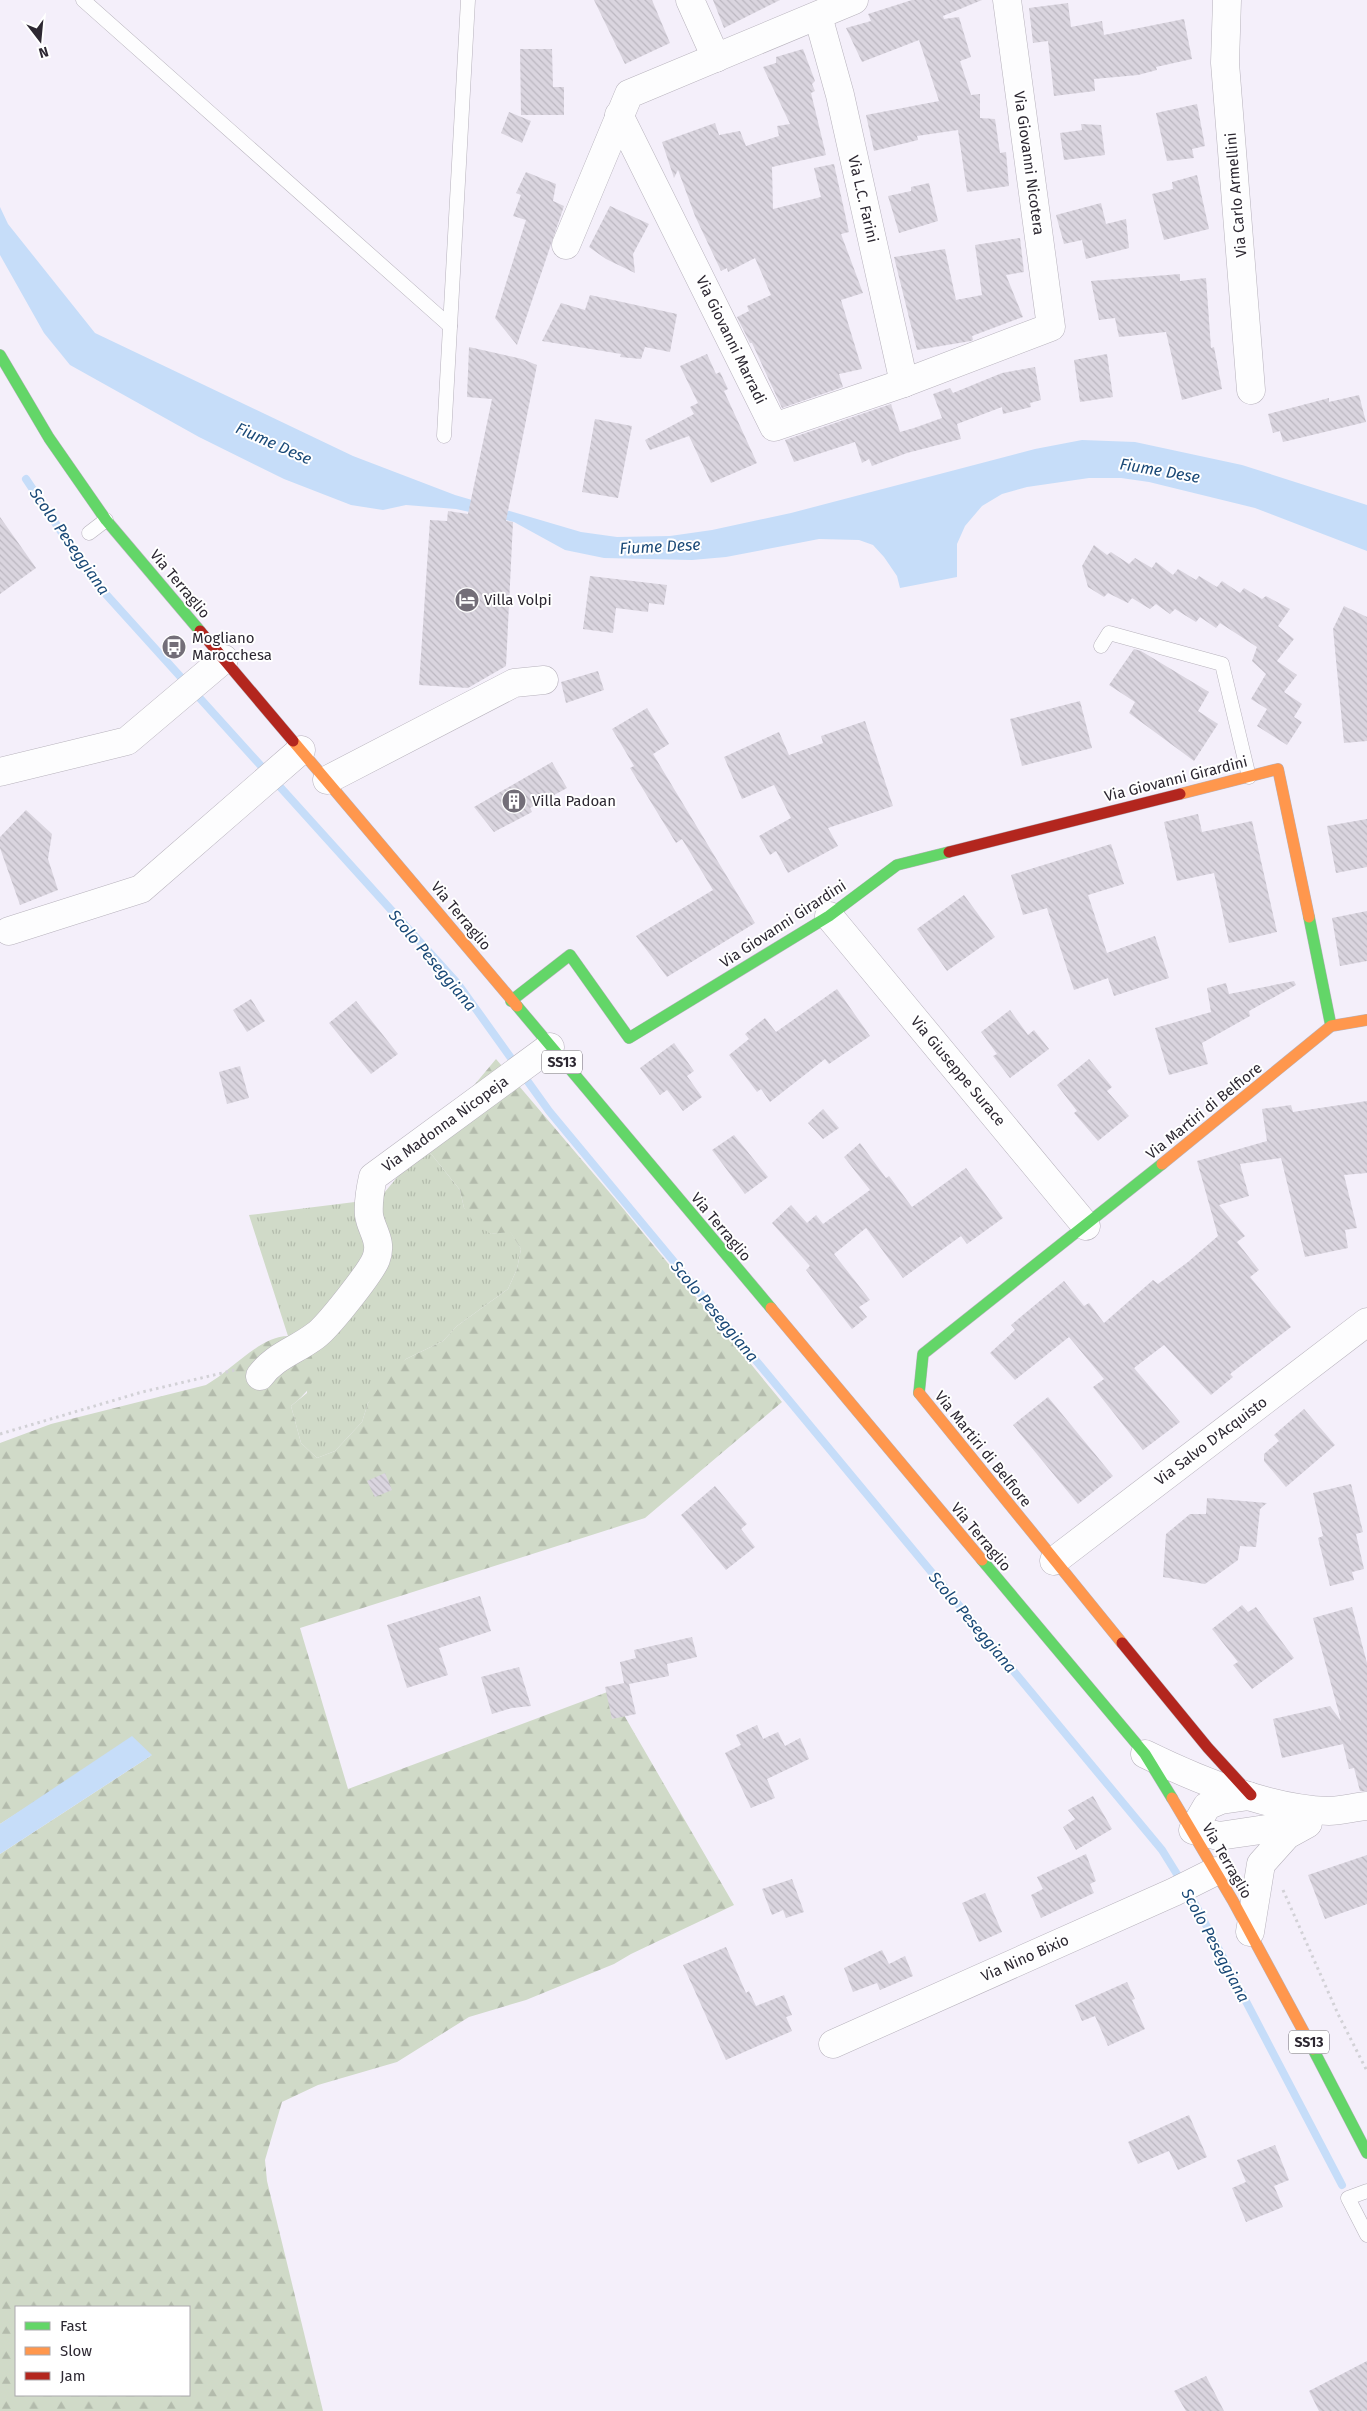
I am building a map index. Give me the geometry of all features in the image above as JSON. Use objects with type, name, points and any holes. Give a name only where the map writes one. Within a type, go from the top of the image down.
[{"type":"main road","name":"Via Terraglio","points":[[0,355],[49,438],[106,520],[511,1000],[540,1054],[1145,1754],[1193,1830],[1196,1881],[1250,1932],[1367,2153]]},
{"type":"main road","name":"Via Giovanni Girardini","points":[[511,1000],[570,955],[629,1038],[829,916],[897,864],[1278,769],[1331,1026]]},
{"type":"main road","name":"Via Martiri di Belfiore","points":[[1251,1795],[1208,1748],[918,1392],[923,1354],[1086,1226],[1331,1026],[1367,1020]]},
{"type":"street","points":[[690,0],[716,58]]},
{"type":"street","points":[[566,245],[629,94],[854,0]]},
{"type":"street","name":"Via Giovanni Nicotera","points":[[1008,0],[1051,327]]},
{"type":"street","name":"Via Carlo Armellini","points":[[1227,0],[1226,63],[1251,390]]},
{"type":"street","name":"Via L.C. Farini","points":[[818,16],[840,95],[904,383]]},
{"type":"street","name":"Via Giovanni Marradi","points":[[619,115],[774,427],[904,383],[1051,327]]},
{"type":"street","points":[[0,772],[127,741],[224,658]]},
{"type":"street","points":[[327,780],[514,683],[544,680]]},
{"type":"street","points":[[9,931],[141,889],[301,750]]},
{"type":"street","name":"Via Giuseppe Surace","points":[[829,916],[1086,1226]]},
{"type":"street","name":"Via Madonna Nicopeja","points":[[265,1370],[316,1335],[360,1285],[377,1258],[378,1237],[369,1217],[368,1197],[373,1177],[540,1054]]},
{"type":"street","name":"Via Salvo D'Acquisto","points":[[1054,1561],[1367,1322]]},
{"type":"street","points":[[1145,1754],[1201,1781],[1282,1804],[1319,1817]]},
{"type":"street","points":[[1251,1795],[1221,1800],[1207,1806],[1193,1830],[1219,1836],[1367,1806]]},
{"type":"street","points":[[1250,1932],[1260,1864],[1287,1835],[1319,1817]]},
{"type":"street","name":"Via Nino Bixio","points":[[833,2044],[1196,1881]]},
{"type":"lane","points":[[83,0],[450,326]]},
{"type":"lane","points":[[444,436],[468,0]]},
{"type":"lane","points":[[89,533],[106,520]]},
{"type":"lane","points":[[1101,646],[1109,633],[1222,664],[1249,777]]},
{"type":"lane","points":[[1367,2191],[1348,2198],[1367,2235]]},
{"type":"path","points":[[0,1434],[142,1392],[265,1370]]},
{"type":"green space","points":[[496,1059],[621,1206],[782,1402],[645,1518],[300,1628],[348,1789],[610,1691],[734,1905],[614,1964],[526,2000],[469,2017],[397,2062],[318,2085],[282,2102],[265,2160],[267,2181],[323,2411],[0,2411],[0,1854],[152,1755],[33,1803],[0,1824],[0,1443],[51,1424],[206,1385],[256,1348],[277,1338],[288,1336],[308,1340],[314,1369],[311,1384],[307,1391],[291,1406],[301,1443],[317,1458],[335,1451],[362,1422],[368,1403],[390,1372],[406,1359],[443,1341],[457,1326],[508,1289],[517,1269],[521,1249],[510,1232],[491,1234],[475,1224],[464,1208],[460,1190],[424,1145]]},
{"type":"green space","points":[[424,1145],[460,1190],[464,1208],[491,1234],[510,1231],[521,1249],[517,1269],[508,1289],[457,1326],[443,1341],[406,1359],[368,1403],[362,1422],[335,1451],[317,1458],[301,1443],[291,1406],[307,1393],[308,1340],[288,1336],[249,1215],[379,1199]]},
{"type":"water","name":"Fiume Dese","points":[[0,207],[8,224],[95,333],[353,456],[455,495],[581,532],[617,537],[670,536],[712,530],[791,513],[1035,449],[1082,440],[1135,442],[1242,465],[1367,505],[1367,551],[1255,508],[1149,482],[1121,478],[1089,478],[1027,487],[1002,494],[982,506],[965,526],[957,544],[957,577],[900,588],[897,576],[884,557],[873,545],[859,540],[819,539],[726,557],[692,560],[604,558],[565,550],[514,522],[456,509],[406,505],[383,510],[351,505],[284,479],[199,437],[70,365],[44,333],[0,255]]},
{"type":"water","points":[[132,1736],[152,1755],[0,1854],[0,1824]]},
{"type":"building","points":[[594,0],[652,0],[670,43],[625,64]]},
{"type":"building","points":[[713,0],[780,0],[724,28]]},
{"type":"building","points":[[912,0],[982,0],[943,16],[944,19],[959,17],[971,57],[960,61],[971,95],[980,94],[980,118],[995,119],[1000,153],[1006,152],[1009,186],[967,192],[958,130],[917,136],[918,140],[874,151],[866,115],[939,101],[919,40],[862,62],[846,28],[871,21],[868,14]]},
{"type":"building","points":[[1068,3],[1071,27],[1102,21],[1104,35],[1184,19],[1192,59],[1156,67],[1157,70],[1138,75],[1094,79],[1095,91],[1054,96],[1048,41],[1033,43],[1029,8]]},
{"type":"building","points":[[520,49],[552,49],[553,87],[564,87],[564,115],[521,115]]},
{"type":"building","points":[[803,49],[815,81],[812,84],[815,91],[811,93],[826,155],[772,167],[773,209],[821,197],[814,168],[834,164],[849,232],[841,234],[863,293],[841,300],[862,369],[839,374],[843,387],[782,408],[752,343],[750,343],[737,317],[749,311],[747,306],[771,295],[755,258],[728,272],[727,268],[721,271],[695,216],[678,170],[674,178],[662,142],[715,123],[719,135],[740,131],[746,146],[779,136],[777,126],[790,124],[763,67],[776,63],[776,57]]},
{"type":"building","points":[[1197,104],[1205,146],[1192,149],[1194,158],[1167,161],[1156,113]]},
{"type":"building","points":[[509,112],[531,121],[522,143],[501,133]]},
{"type":"building","points":[[1081,124],[1101,125],[1105,155],[1064,160],[1060,133],[1082,130]]},
{"type":"building","points":[[526,172],[556,184],[553,201],[564,206],[517,345],[495,318],[526,220],[513,216],[521,195],[516,193]]},
{"type":"building","points":[[1197,175],[1209,229],[1164,240],[1152,194],[1173,189],[1172,182]]},
{"type":"building","points":[[929,183],[938,221],[899,233],[888,196],[911,191],[911,187]]},
{"type":"building","points":[[1101,203],[1106,224],[1126,219],[1129,248],[1086,259],[1082,240],[1064,244],[1056,215]]},
{"type":"building","points":[[610,206],[649,224],[633,254],[635,273],[606,259],[589,247]]},
{"type":"building","points":[[1020,238],[1024,272],[1006,275],[1023,317],[972,336],[973,340],[971,341],[917,350],[894,257],[945,249],[956,300],[982,295],[975,245]]},
{"type":"building","points":[[1180,274],[1180,281],[1206,278],[1211,348],[1214,347],[1222,389],[1182,400],[1166,332],[1119,337],[1115,318],[1099,320],[1091,281]]},
{"type":"building","points":[[590,295],[677,314],[670,352],[645,347],[641,359],[620,357],[621,354],[542,341],[561,303],[585,310]]},
{"type":"building","points":[[469,347],[522,359],[537,365],[506,521],[513,522],[506,666],[468,688],[419,685],[430,520],[447,521],[448,511],[468,514],[492,399],[467,397]]},
{"type":"building","points":[[707,354],[716,374],[720,372],[728,389],[724,391],[757,463],[711,483],[689,436],[650,450],[645,440],[694,414],[690,407],[698,403],[680,366]]},
{"type":"building","points":[[1107,354],[1113,397],[1080,402],[1074,360]]},
{"type":"building","points":[[1035,367],[1041,400],[1030,403],[1031,407],[1003,414],[1002,407],[957,424],[961,439],[907,453],[872,466],[869,459],[862,463],[855,442],[794,462],[785,440],[891,404],[900,432],[914,428],[942,418],[933,394],[950,388],[953,393],[1002,373]]},
{"type":"building","points":[[1359,395],[1366,422],[1283,442],[1280,431],[1273,433],[1268,414],[1329,398],[1329,402]]},
{"type":"building","points":[[595,419],[632,426],[618,498],[582,492]]},
{"type":"building","points":[[0,517],[36,568],[0,594]]},
{"type":"building","points":[[1094,545],[1107,555],[1111,552],[1129,564],[1135,558],[1152,568],[1156,562],[1173,575],[1178,569],[1196,580],[1199,576],[1217,587],[1222,581],[1240,593],[1244,588],[1262,599],[1266,596],[1290,609],[1278,626],[1294,639],[1277,661],[1297,675],[1284,692],[1302,704],[1294,717],[1302,722],[1287,745],[1257,726],[1267,709],[1251,699],[1266,674],[1252,661],[1257,647],[1220,623],[1216,628],[1200,617],[1196,622],[1175,609],[1170,614],[1156,604],[1150,609],[1132,598],[1128,603],[1108,593],[1104,597],[1088,587],[1082,566]]},
{"type":"building","points":[[590,576],[667,585],[664,605],[649,603],[648,612],[616,608],[613,633],[583,629]]},
{"type":"building","points":[[1344,606],[1367,617],[1367,741],[1344,743],[1333,629]]},
{"type":"building","points":[[1134,649],[1141,651],[1209,692],[1198,711],[1218,724],[1194,761],[1129,713],[1135,702],[1109,685]]},
{"type":"building","points":[[598,671],[604,690],[566,703],[561,682]]},
{"type":"building","points":[[1080,701],[1092,748],[1022,766],[1010,719]]},
{"type":"building","points":[[647,708],[669,744],[653,754],[755,923],[667,977],[636,936],[713,890],[682,839],[676,843],[630,768],[634,766],[612,729]]},
{"type":"building","points":[[865,721],[893,806],[828,828],[838,846],[788,873],[776,851],[770,855],[759,836],[791,818],[774,785],[742,799],[724,757],[779,732],[789,755],[823,743],[821,736]]},
{"type":"building","name":"Villa Padoan","points":[[552,762],[567,788],[530,808],[532,812],[494,832],[474,807]]},
{"type":"building","points":[[26,810],[52,834],[48,859],[58,890],[20,905],[0,848],[0,837]]},
{"type":"building","points":[[1198,814],[1202,832],[1252,821],[1277,932],[1229,943],[1214,873],[1177,881],[1164,822]]},
{"type":"building","points":[[1367,819],[1367,867],[1336,873],[1327,826]]},
{"type":"building","points":[[1111,844],[1124,884],[1088,895],[1107,953],[1155,936],[1169,978],[1114,996],[1108,978],[1074,990],[1047,908],[1023,915],[1011,875]]},
{"type":"building","points":[[964,895],[995,937],[947,971],[917,929]]},
{"type":"building","points":[[1367,911],[1367,961],[1340,966],[1332,918]]},
{"type":"building","points":[[1294,981],[1296,985],[1249,1011],[1250,1016],[1202,1043],[1208,1064],[1169,1075],[1155,1028],[1211,1012],[1207,988],[1226,983],[1229,994]]},
{"type":"building","points":[[837,989],[870,1036],[829,1064],[825,1059],[770,1102],[761,1089],[757,1092],[729,1055],[749,1039],[745,1034],[765,1018],[776,1032]]},
{"type":"building","points":[[251,999],[265,1021],[247,1032],[233,1010]]},
{"type":"building","points":[[356,1001],[398,1054],[371,1074],[329,1023]]},
{"type":"building","points":[[1010,1010],[1028,1035],[1034,1030],[1049,1049],[1010,1078],[993,1056],[997,1054],[981,1032]]},
{"type":"building","points":[[674,1043],[694,1071],[687,1076],[702,1097],[683,1111],[667,1090],[660,1095],[640,1068]]},
{"type":"building","points":[[1089,1059],[1112,1087],[1107,1091],[1129,1116],[1098,1141],[1074,1113],[1077,1111],[1057,1085]]},
{"type":"building","points":[[240,1066],[249,1098],[227,1104],[219,1072]]},
{"type":"building","points":[[1367,1101],[1367,1173],[1344,1175],[1357,1228],[1345,1230],[1348,1248],[1305,1257],[1281,1158],[1240,1164],[1249,1196],[1219,1205],[1245,1236],[1237,1242],[1259,1270],[1250,1277],[1291,1327],[1230,1374],[1233,1377],[1211,1395],[1164,1345],[1134,1368],[1180,1422],[1143,1450],[1093,1387],[1104,1379],[1069,1337],[1015,1380],[990,1353],[1015,1330],[1011,1325],[1064,1281],[1084,1306],[1089,1303],[1104,1323],[1153,1280],[1158,1284],[1188,1262],[1218,1236],[1197,1161],[1267,1141],[1262,1109],[1291,1105],[1293,1112]]},
{"type":"building","points":[[823,1109],[839,1128],[823,1139],[808,1123]]},
{"type":"building","points":[[734,1135],[768,1177],[745,1194],[712,1150]]},
{"type":"building","points":[[860,1143],[886,1178],[889,1176],[912,1207],[966,1168],[1003,1218],[967,1244],[961,1236],[903,1278],[866,1228],[834,1254],[870,1300],[859,1307],[867,1317],[852,1329],[806,1270],[810,1266],[772,1223],[791,1205],[807,1223],[816,1215],[823,1224],[870,1190],[844,1157]]},
{"type":"building","points":[[1048,1397],[1113,1476],[1078,1504],[1013,1425]]},
{"type":"building","points":[[1304,1409],[1335,1445],[1286,1487],[1264,1461],[1264,1454],[1279,1441],[1274,1435]]},
{"type":"building","points":[[385,1473],[392,1490],[375,1497],[367,1481]]},
{"type":"building","points":[[1351,1484],[1363,1532],[1356,1534],[1364,1569],[1352,1572],[1354,1580],[1330,1586],[1318,1538],[1323,1536],[1313,1493]]},
{"type":"building","points":[[715,1486],[747,1524],[741,1529],[755,1547],[726,1570],[681,1515]]},
{"type":"building","points":[[1207,1498],[1267,1503],[1260,1509],[1256,1547],[1240,1546],[1238,1560],[1205,1584],[1163,1577],[1166,1534],[1190,1514],[1206,1514]]},
{"type":"building","points":[[480,1596],[491,1631],[439,1648],[448,1675],[407,1688],[387,1625]]},
{"type":"building","points":[[1242,1605],[1248,1612],[1256,1607],[1294,1658],[1252,1689],[1233,1665],[1238,1662],[1212,1629]]},
{"type":"building","points":[[1352,1607],[1367,1663],[1367,1791],[1360,1791],[1354,1768],[1349,1769],[1343,1744],[1282,1758],[1273,1719],[1330,1706],[1341,1721],[1313,1618]]},
{"type":"building","points":[[692,1637],[697,1657],[667,1664],[669,1676],[629,1684],[636,1714],[612,1719],[605,1687],[624,1683],[620,1662],[636,1658],[634,1650]]},
{"type":"building","points":[[519,1667],[531,1706],[512,1708],[492,1714],[481,1677]]},
{"type":"building","points":[[757,1725],[763,1739],[778,1732],[785,1746],[800,1738],[809,1759],[767,1779],[775,1798],[751,1808],[725,1753],[741,1745],[736,1735]]},
{"type":"building","points":[[1093,1796],[1112,1829],[1076,1850],[1063,1827],[1075,1819],[1068,1810]]},
{"type":"building","points":[[1086,1854],[1096,1881],[1090,1884],[1094,1893],[1041,1918],[1031,1895],[1043,1889],[1037,1877]]},
{"type":"building","points":[[1367,1855],[1367,1904],[1325,1919],[1308,1875]]},
{"type":"building","points":[[792,1879],[804,1912],[786,1918],[783,1910],[772,1915],[762,1889]]},
{"type":"building","points":[[985,1893],[1002,1932],[979,1942],[962,1903]]},
{"type":"building","points":[[726,1947],[746,1993],[749,1991],[756,2006],[784,1995],[792,2015],[786,2017],[792,2031],[726,2060],[683,1965]]},
{"type":"building","points":[[882,1950],[889,1964],[905,1956],[913,1976],[880,1990],[877,1983],[853,1992],[844,1968]]},
{"type":"building","points":[[1127,1982],[1135,1999],[1132,2000],[1145,2029],[1108,2046],[1095,2016],[1082,2021],[1075,2005]]},
{"type":"building","points":[[1189,2115],[1207,2157],[1178,2170],[1169,2151],[1138,2164],[1128,2142]]},
{"type":"building","points":[[1275,2145],[1289,2180],[1274,2186],[1283,2207],[1246,2222],[1232,2188],[1246,2182],[1237,2160]]},
{"type":"building","points":[[1367,2361],[1367,2411],[1319,2411],[1309,2391]]},
{"type":"building","points":[[1206,2376],[1224,2411],[1186,2411],[1174,2391]]},
{"type":"waterway","name":"Scolo Peseggiana","points":[[26,479],[94,581],[458,984],[549,1111],[1162,1850],[1193,1900],[1342,2185]]},
{"type":"traffic: fast","points":[[0,355],[49,438],[106,520],[200,631]]},
{"type":"traffic: fast","points":[[511,1001],[570,955],[629,1038],[829,916],[897,865],[949,852]]},
{"type":"traffic: fast","points":[[1309,917],[1331,1026]]},
{"type":"traffic: fast","points":[[517,1006],[771,1308]]},
{"type":"traffic: fast","points":[[919,1393],[923,1354],[1162,1164]]},
{"type":"traffic: fast","points":[[982,1560],[1145,1754],[1172,1798]]},
{"type":"traffic: fast","points":[[1313,2049],[1367,2153]]},
{"type":"traffic: slow","points":[[293,741],[517,1006]]},
{"type":"traffic: slow","points":[[1180,794],[1278,769],[1309,917]]},
{"type":"traffic: slow","points":[[1162,1164],[1331,1026],[1367,1020]]},
{"type":"traffic: slow","points":[[771,1308],[982,1560]]},
{"type":"traffic: slow","points":[[919,1393],[1122,1643]]},
{"type":"traffic: slow","points":[[1172,1798],[1233,1901],[1313,2049]]},
{"type":"traffic: jam","points":[[200,631],[293,741]]},
{"type":"traffic: jam","points":[[949,852],[1180,794]]},
{"type":"traffic: jam","points":[[1122,1643],[1208,1748],[1251,1795]]},
{"type":"place","name":"Villa Volpi","points":[[467,600]]},
{"type":"place","name":"Mogliano Marocchesa","points":[[174,647]]},
{"type":"place","name":"Villa Padoan","points":[[514,801]]}]
